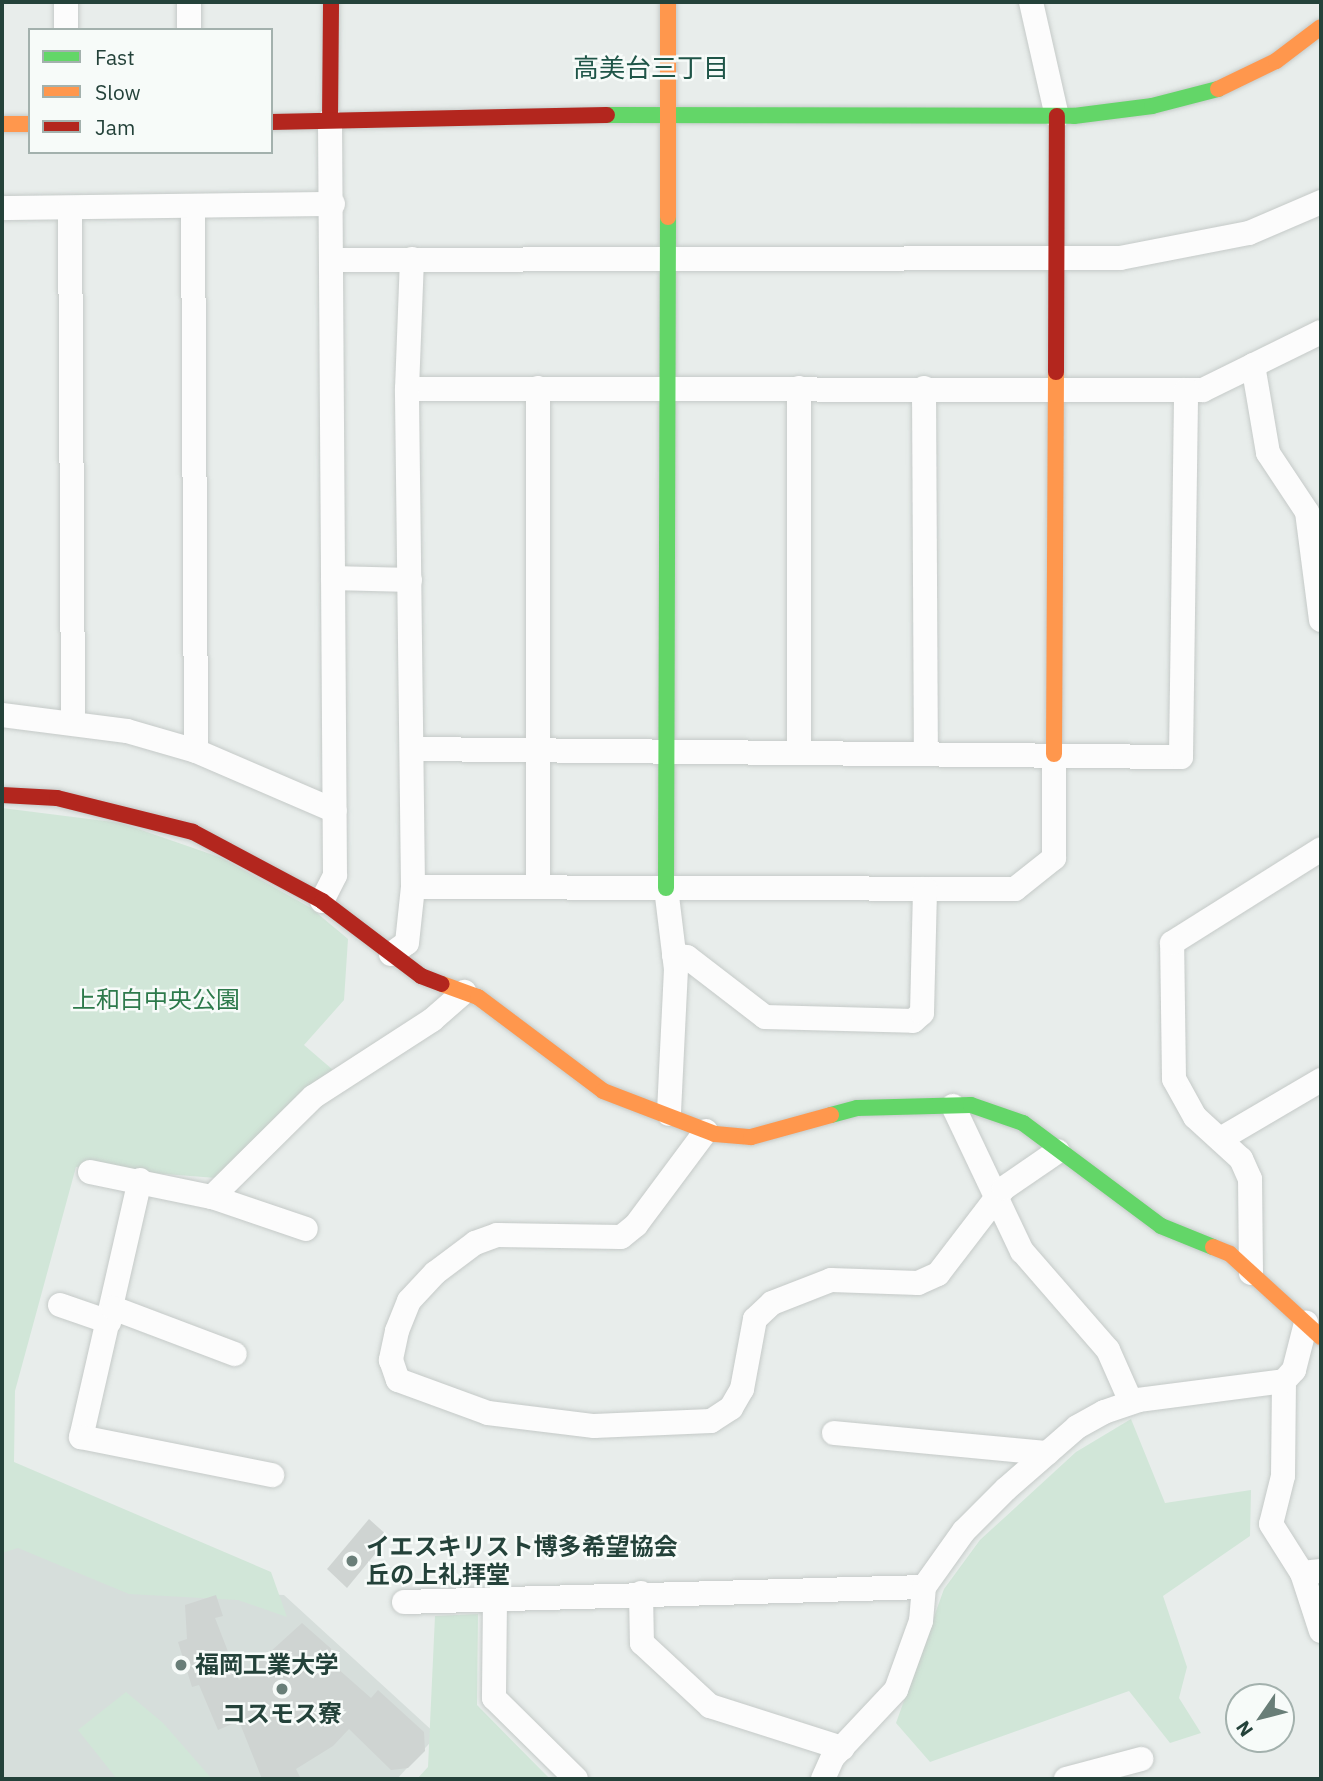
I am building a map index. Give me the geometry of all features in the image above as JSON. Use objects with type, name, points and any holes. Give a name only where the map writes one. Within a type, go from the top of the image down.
[{"type":"street","points":[[66,2],[66,28]]},
{"type":"street","points":[[189,2],[190,28]]},
{"type":"street","points":[[322,901],[335,875],[331,2]]},
{"type":"street","points":[[668,2],[664,753],[666,888],[674,955],[669,1114]]},
{"type":"street","points":[[413,887],[1014,889],[1054,858],[1057,116],[1031,2]]},
{"type":"street","points":[[273,121],[667,114],[1057,116],[1152,106],[1220,88],[1276,61],[1321,27]]},
{"type":"street","points":[[2,124],[28,124]]},
{"type":"street","points":[[333,260],[1055,258],[1173,252],[1249,233],[1321,202]]},
{"type":"street","points":[[2,208],[333,204]]},
{"type":"street","points":[[193,206],[195,751]]},
{"type":"street","points":[[70,208],[73,721]]},
{"type":"street","points":[[391,954],[407,943],[413,887],[407,389],[412,259]]},
{"type":"street","points":[[407,389],[1203,390],[1321,332]]},
{"type":"street","points":[[1253,365],[1268,453],[1307,512],[1321,620]]},
{"type":"street","points":[[537,388],[538,887]]},
{"type":"street","points":[[799,388],[799,753]]},
{"type":"street","points":[[924,388],[926,751]]},
{"type":"street","points":[[413,749],[664,753],[926,751],[1181,757],[1186,390]]},
{"type":"street","points":[[333,578],[410,580]]},
{"type":"street","points":[[2,715],[73,721],[195,751],[335,811]]},
{"type":"street","points":[[2,795],[57,798],[146,816],[193,832],[322,901],[421,976],[464,992],[603,1091],[669,1114],[706,1131],[751,1137],[857,1108],[953,1106],[989,1109],[1023,1123],[1161,1226],[1230,1254],[1314,1330],[1294,1370],[1284,1381],[1131,1402],[1077,1427],[1047,1453],[964,1531],[924,1587],[921,1621],[896,1690],[842,1748],[823,1779]]},
{"type":"street","points":[[1251,1273],[1251,1179],[1222,1138],[1195,1117],[1174,1079],[1172,943],[1321,849]]},
{"type":"street","points":[[674,955],[687,957],[765,1017],[914,1021],[922,1013],[925,889]]},
{"type":"street","points":[[212,1198],[313,1097],[432,1020],[464,992]]},
{"type":"street","points":[[1222,1138],[1321,1080]]},
{"type":"street","points":[[953,1106],[995,1199],[1036,1272],[1108,1350],[1131,1402]]},
{"type":"street","points":[[706,1131],[636,1224],[621,1237],[497,1235],[475,1243],[435,1273],[410,1301],[397,1331],[391,1360],[398,1380],[488,1413],[594,1426],[711,1422],[731,1408],[742,1389],[755,1319],[772,1303],[831,1280],[918,1283],[938,1274],[995,1199],[1058,1151]]},
{"type":"street","points":[[90,1172],[140,1180],[212,1198],[306,1229]]},
{"type":"street","points":[[140,1180],[81,1437],[272,1475]]},
{"type":"street","points":[[60,1305],[111,1315],[235,1354]]},
{"type":"street","points":[[1284,1381],[1283,1476],[1271,1524],[1311,1572],[1321,1631]]},
{"type":"street","points":[[834,1433],[1047,1453]]},
{"type":"street","points":[[404,1602],[924,1587]]},
{"type":"street","points":[[641,1594],[642,1643],[710,1706],[842,1748]]},
{"type":"street","points":[[495,1599],[494,1698],[576,1779]]},
{"type":"street","points":[[1066,1779],[1141,1759]]},
{"type":"shaded area","name":"福岡工業大学","points":[[2,1529],[140,1589],[284,1595],[437,1735],[397,1779],[2,1779]]},
{"type":"green space","name":"上和白中央公園","points":[[2,808],[121,823],[222,858],[311,908],[348,939],[344,1000],[304,1045],[333,1070],[216,1178],[76,1167],[15,1391],[14,1462],[271,1572],[287,1617],[238,1600],[129,1594],[18,1548],[2,1553]]},
{"type":"green space","points":[[1131,1419],[1165,1503],[1251,1490],[1250,1536],[1163,1596],[1187,1667],[1179,1698],[1201,1733],[1170,1743],[1129,1691],[930,1762],[896,1723],[944,1589],[980,1540],[1076,1452]]},
{"type":"green space","points":[[478,1614],[477,1705],[550,1779],[417,1779],[428,1767],[435,1616]]},
{"type":"green space","points":[[126,1692],[163,1723],[212,1779],[117,1779],[78,1730]]},
{"type":"building","name":"イエスキリスト博多希望協会 丘の上礼拝堂","points":[[369,1519],[389,1537],[347,1588],[327,1569]]},
{"type":"building","name":"コスモス寮","points":[[216,1595],[223,1616],[215,1618],[239,1680],[302,1623],[336,1653],[329,1661],[371,1698],[378,1690],[424,1732],[425,1751],[408,1768],[391,1770],[349,1729],[333,1746],[296,1769],[301,1779],[262,1779],[239,1721],[218,1730],[199,1685],[192,1687],[178,1642],[187,1639],[185,1605]]},
{"type":"traffic: fast","points":[[607,115],[1074,116],[1152,106],[1218,89]]},
{"type":"traffic: fast","points":[[666,888],[668,217]]},
{"type":"traffic: fast","points":[[831,1115],[857,1108],[971,1105],[1023,1123],[1161,1226],[1213,1247]]},
{"type":"traffic: slow","points":[[668,2],[668,217]]},
{"type":"traffic: slow","points":[[1218,89],[1276,61],[1321,27]]},
{"type":"traffic: slow","points":[[2,124],[28,124]]},
{"type":"traffic: slow","points":[[1054,754],[1056,372]]},
{"type":"traffic: slow","points":[[442,984],[478,997],[603,1091],[715,1134],[751,1137],[831,1115]]},
{"type":"traffic: slow","points":[[1213,1247],[1230,1254],[1321,1337]]},
{"type":"traffic: jam","points":[[330,120],[331,2]]},
{"type":"traffic: jam","points":[[273,122],[607,115]]},
{"type":"traffic: jam","points":[[1056,372],[1057,116]]},
{"type":"traffic: jam","points":[[2,795],[57,798],[193,832],[322,901],[421,976],[442,984]]},
{"type":"place","name":"イエスキリスト博多希望協会 丘の上礼拝堂","points":[[352,1561]]},
{"type":"place","name":"福岡工業大学","points":[[181,1665]]},
{"type":"place","name":"コスモス寮","points":[[282,1689]]},
{"type":"district","name":"高美台三丁目","points":[[651,68]]}]
